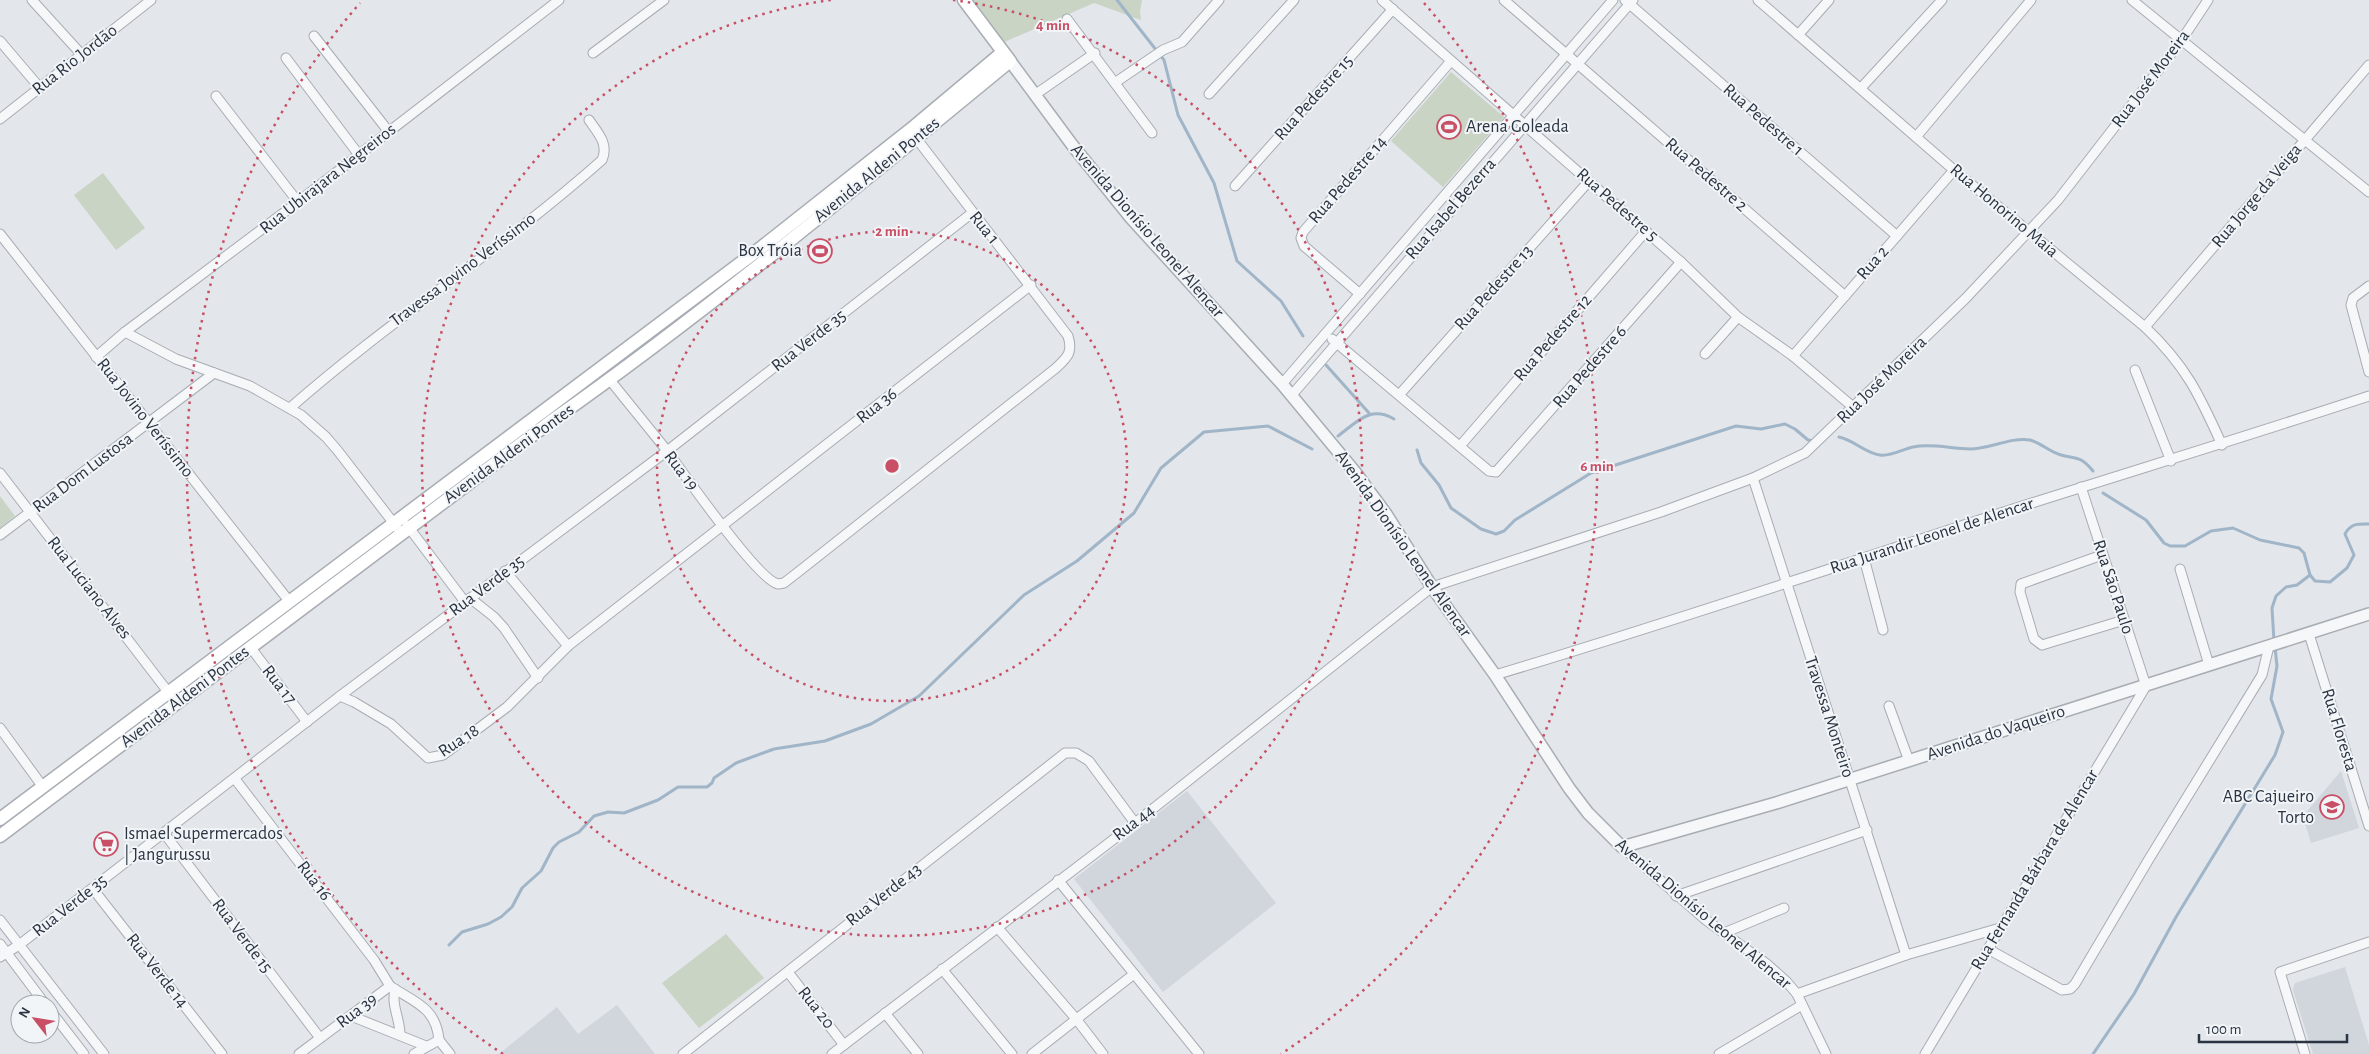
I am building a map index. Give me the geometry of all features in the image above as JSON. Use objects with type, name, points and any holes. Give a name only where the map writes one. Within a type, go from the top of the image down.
[{"type":"main road","name":"Avenida Dionísio Leonel Alencar","points":[[964,0],[1006,57]]},
{"type":"main road","name":"Avenida Aldeni Pontes","points":[[0,836],[174,698],[289,601],[610,380],[770,257],[1006,57]]},
{"type":"main road","name":"Avenida Aldeni Pontes","points":[[0,819],[43,786],[250,648],[401,525],[762,247],[913,134]]},
{"type":"street","points":[[32,0],[82,55]]},
{"type":"street","name":"Rua Rio Jordão","points":[[0,119],[151,0]]},
{"type":"street","name":"Rua Ubirajara Negreiros","points":[[96,357],[125,332],[298,202],[558,0]]},
{"type":"street","points":[[593,53],[664,0]]},
{"type":"street","points":[[1116,82],[1157,54],[1182,42],[1220,0]]},
{"type":"street","points":[[1209,94],[1294,0]]},
{"type":"street","name":"Rua Pedestre 5","points":[[1382,0],[1682,262],[1738,317],[1793,356],[1853,407]]},
{"type":"street","name":"Rua Pedestre 2","points":[[1504,0],[1845,296]]},
{"type":"street","name":"Rua Isabel Bezerra","points":[[1282,384],[1613,0]]},
{"type":"street","name":"Rua Honorino Maia","points":[[1758,0],[1954,170],[2145,327],[2168,349],[2183,368],[2199,394],[2222,444]]},
{"type":"street","points":[[1798,35],[1829,0]]},
{"type":"street","points":[[1861,88],[1942,0]]},
{"type":"street","points":[[1916,137],[2031,0]]},
{"type":"street","points":[[2132,0],[2369,192]]},
{"type":"street","name":"Rua José Moreira","points":[[1432,587],[1661,512],[1753,478],[1798,458],[1813,447],[1945,319],[2028,232],[2081,171],[2181,41],[2208,0]]},
{"type":"street","name":"Rua Isabel Bezerra","points":[[1291,396],[1629,1]]},
{"type":"street","name":"Rua Pedestre 1","points":[[1629,1],[1897,236]]},
{"type":"street","name":"Rua Pedestre 15","points":[[1235,186],[1393,9]]},
{"type":"street","points":[[1067,19],[1095,53],[1152,133]]},
{"type":"street","points":[[314,36],[389,132]]},
{"type":"street","points":[[0,41],[40,88]]},
{"type":"street","points":[[1036,94],[1095,53]]},
{"type":"street","name":"Avenida Dionísio Leonel Alencar","points":[[1006,57],[1036,94],[1073,146],[1131,218],[1282,384],[1355,472],[1381,506],[1432,587],[1495,675],[1581,804],[1622,847],[1676,896],[1724,934],[1768,965],[1796,994],[1826,1054]]},
{"type":"street","points":[[286,58],[359,154]]},
{"type":"street","name":"Rua Pedestre 14","points":[[1360,294],[1304,246],[1301,238],[1303,232],[1451,61]]},
{"type":"street","name":"Rua Jorge da Veiga","points":[[2145,327],[2369,66]]},
{"type":"street","points":[[216,96],[298,202]]},
{"type":"street","name":"Travessa Jovino Veríssimo","points":[[290,408],[428,296],[564,194],[602,160],[604,154],[603,141],[589,120]]},
{"type":"street","name":"Rua 1","points":[[753,562],[767,579],[778,584],[784,583],[1069,357],[1070,343],[1060,325],[913,134]]},
{"type":"street","name":"Rua 2","points":[[1793,356],[1954,170]]},
{"type":"street","name":"Rua Pedestre 13","points":[[1399,394],[1589,181]]},
{"type":"street","name":"Rua Verde 35","points":[[3,955],[19,945],[340,696],[505,571],[667,452],[972,213]]},
{"type":"street","name":"Rua Pedestre 12","points":[[1460,446],[1646,231]]},
{"type":"street","name":"Rua Jovino Veríssimo","points":[[2,239],[289,601]]},
{"type":"street","name":"Rua Pedestre 6","points":[[1460,446],[1489,471],[1498,471],[1682,262]]},
{"type":"street","name":"Rua 36","points":[[723,526],[1031,285]]},
{"type":"street","points":[[2369,286],[2353,298],[2352,310],[2369,372]]},
{"type":"street","points":[[1705,354],[1738,317]]},
{"type":"street","points":[[125,332],[152,348],[250,386],[290,408],[326,437],[468,600],[494,617],[504,628],[538,678]]},
{"type":"street","points":[[1326,334],[1460,446]]},
{"type":"street","points":[[2134,370],[2171,461]]},
{"type":"street","name":"Rua Dom Lustosa","points":[[0,535],[150,424],[214,373]]},
{"type":"street","name":"Rua 19","points":[[610,380],[753,562]]},
{"type":"street","name":"Rua Jurandir Leonel de Alencar","points":[[1495,675],[1660,626],[2081,487],[2171,461],[2369,396]]},
{"type":"street","name":"Rua Luciano Alves","points":[[0,473],[174,698]]},
{"type":"street","name":"Travessa Monteiro","points":[[1753,478],[1906,955]]},
{"type":"street","name":"Rua São Paulo","points":[[2081,487],[2146,686]]},
{"type":"street","name":"Rua 18","points":[[340,696],[391,724],[424,755],[434,758],[443,755],[508,707],[568,646],[723,526]]},
{"type":"street","points":[[2102,555],[2024,581],[2021,584],[2020,592],[2035,642],[2042,645],[2124,620]]},
{"type":"street","points":[[1864,558],[1883,630]]},
{"type":"street","points":[[2180,569],[2208,665]]},
{"type":"street","points":[[505,571],[568,646]]},
{"type":"street","name":"Rua 44","points":[[832,1054],[1135,823],[1432,587]]},
{"type":"street","name":"Avenida do Vaqueiro","points":[[1622,847],[1850,780],[2369,614]]},
{"type":"street","name":"Rua Floresta","points":[[2309,634],[2366,806],[2368,820]]},
{"type":"street","points":[[1988,949],[2062,990],[2070,989],[2075,984],[2148,859],[2262,675],[2274,645]]},
{"type":"street","name":"Rua 17","points":[[250,648],[308,722]]},
{"type":"street","name":"Rua Fernanda Bárbara de Alencar","points":[[1925,1054],[2146,686]]},
{"type":"street","points":[[1889,706],[1909,761]]},
{"type":"street","points":[[0,728],[43,786]]},
{"type":"street","name":"Rua Verde 43","points":[[683,1054],[1060,757],[1069,752],[1076,752],[1089,761],[1135,823]]},
{"type":"street","name":"Rua 16","points":[[235,779],[374,960]]},
{"type":"street","points":[[1676,896],[1867,830]]},
{"type":"street","name":"Rua Verde 15","points":[[164,834],[320,1038]]},
{"type":"street","points":[[1058,880],[1199,1054]]},
{"type":"street","name":"Rua Verde 14","points":[[93,888],[222,1054]]},
{"type":"street","points":[[1724,934],[1784,908]]},
{"type":"street","points":[[0,920],[104,1054]]},
{"type":"street","points":[[997,927],[1103,1054]]},
{"type":"street","points":[[1796,994],[1906,955],[2000,928]]},
{"type":"street","points":[[2305,1054],[2280,972],[2369,942]]},
{"type":"street","points":[[0,944],[3,955],[37,994]]},
{"type":"street","name":"Rua 39","points":[[299,1054],[392,988],[374,960]]},
{"type":"street","points":[[942,969],[1012,1054]]},
{"type":"street","name":"Rua 20","points":[[788,972],[844,1044]]},
{"type":"street","points":[[1032,1054],[1134,974]]},
{"type":"street","points":[[400,1035],[400,1024],[392,1000],[392,988],[420,1004],[428,1012],[438,1027],[439,1040],[450,1054]]},
{"type":"street","points":[[1720,1054],[1802,1005]]},
{"type":"street","points":[[885,1013],[918,1054]]},
{"type":"street","points":[[351,1016],[426,1046]]},
{"type":"street","points":[[60,1023],[84,1054]]},
{"type":"street","points":[[414,1054],[439,1040]]},
{"type":"shaded area","name":"ABC Cajueiro Torto","points":[[2341,771],[2359,828],[2311,843],[2303,816]]},
{"type":"shaded area","points":[[1187,791],[1276,903],[1163,992],[1074,879]]},
{"type":"shaded area","points":[[2345,967],[2369,1045],[2369,1054],[2313,1054],[2293,990],[2295,983]]},
{"type":"shaded area","points":[[617,1005],[655,1054],[499,1054],[557,1007],[578,1034]]},
{"type":"green space","points":[[970,0],[1142,0],[1141,20],[1094,3],[1002,43]]},
{"type":"green space","name":"Arena Goleada","points":[[1451,72],[1504,117],[1443,187],[1391,141]]},
{"type":"green space","points":[[103,173],[145,228],[116,250],[74,195]]},
{"type":"green space","points":[[0,496],[15,516],[0,528]]},
{"type":"green space","points":[[726,934],[764,978],[699,1028],[662,983]]},
{"type":"waterway","points":[[1117,0],[1164,60],[1178,115],[1214,183],[1237,261],[1281,301],[1303,336]]},
{"type":"waterway","points":[[1326,365],[1369,413]]},
{"type":"waterway","points":[[1338,436],[1364,417],[1378,414],[1394,419]]},
{"type":"waterway","points":[[1417,450],[1421,463],[1439,485],[1451,508],[1481,529],[1496,534],[1504,531],[1515,520],[1591,473],[1736,426],[1761,429],[1785,424],[1795,429],[1808,440],[1815,441]]},
{"type":"waterway","points":[[449,945],[462,932],[488,924],[501,917],[512,907],[522,888],[541,871],[553,848],[559,842],[579,832],[594,816],[608,812],[624,813],[658,800],[678,787],[707,787],[714,778],[736,763],[774,749],[825,741],[871,724],[919,696],[1024,595],[1077,561],[1134,513],[1161,468],[1204,432],[1268,426],[1312,449]]},
{"type":"waterway","points":[[1839,437],[1869,452],[1884,455],[1920,446],[1970,449],[2015,440],[2030,440],[2057,454],[2082,460],[2093,471]]},
{"type":"waterway","points":[[2103,493],[2146,520],[2164,543],[2170,546],[2185,546],[2211,531],[2233,528],[2260,540],[2299,548],[2304,553],[2310,575],[2315,581],[2330,582],[2347,568],[2354,555],[2345,534],[2352,526],[2369,524]]},
{"type":"waterway","points":[[2274,641],[2272,608],[2276,596],[2286,587],[2297,585],[2310,575]]},
{"type":"waterway","points":[[2093,1054],[2134,994],[2176,917],[2275,755],[2283,732],[2271,699],[2277,666],[2275,647]]},
{"type":"place","name":"Arena Goleada","points":[[1449,127]]},
{"type":"place","name":"Box Tróia","points":[[820,251]]},
{"type":"place","name":"ABC Cajueiro Torto","points":[[2332,807]]},
{"type":"place","name":"Ismael Supermercados | Jangurussu","points":[[106,844]]}]
